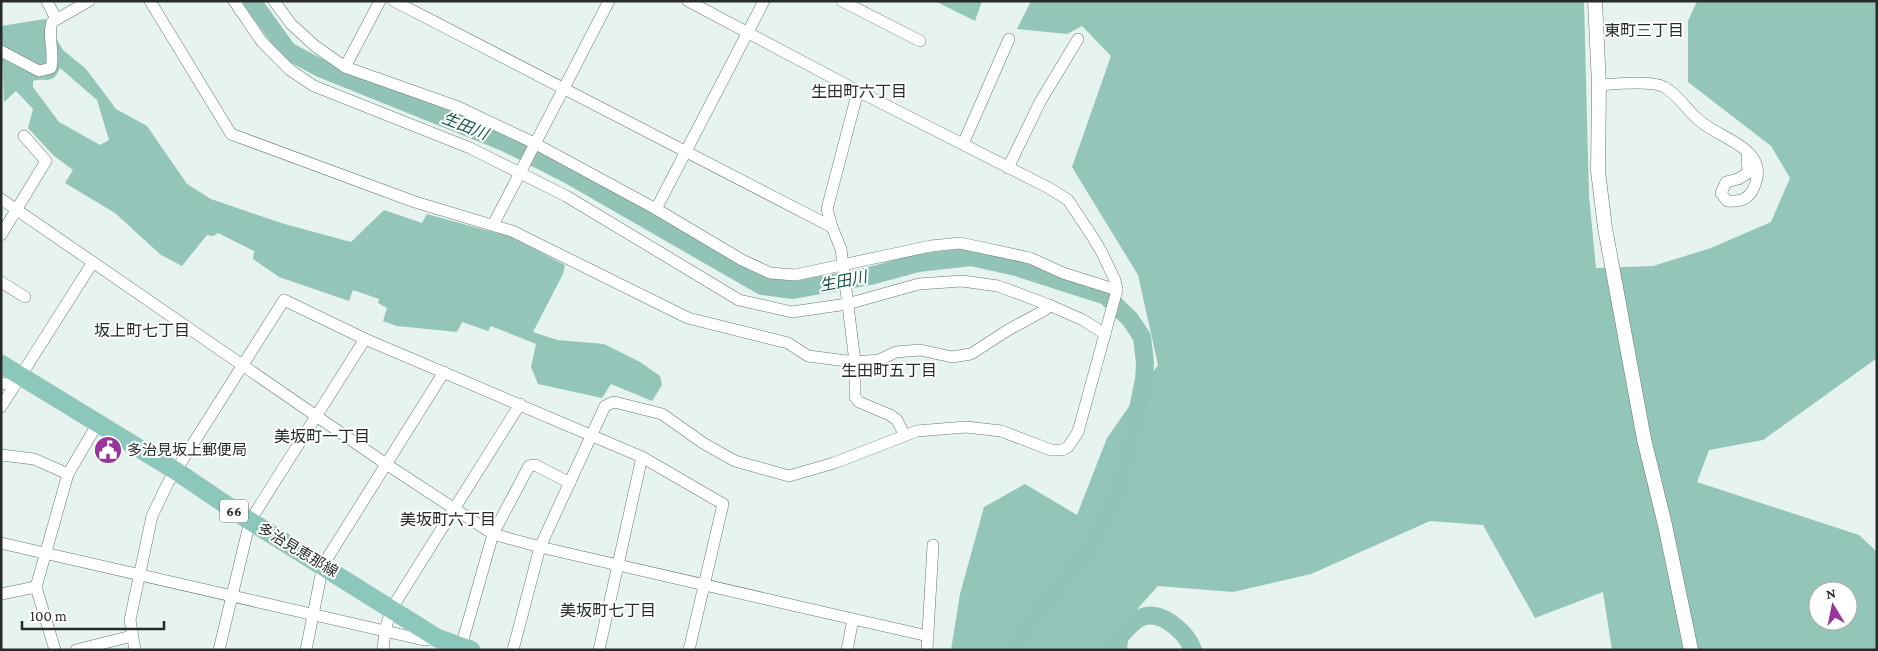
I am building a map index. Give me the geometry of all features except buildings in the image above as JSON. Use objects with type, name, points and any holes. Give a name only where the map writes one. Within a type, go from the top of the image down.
[{"type":"main road","name":"多治見恵那線","points":[[1,364],[18,381],[98,423],[130,445],[176,471],[250,521],[392,608],[437,644],[466,648]]},
{"type":"street","points":[[47,1],[56,19]]},
{"type":"street","points":[[1,51],[39,71],[51,68],[53,60],[49,30],[52,22],[89,1]]},
{"type":"street","points":[[150,1],[231,134],[415,202],[512,231],[688,318],[788,343],[808,356],[855,362],[879,360],[896,352],[920,350],[952,357],[970,354],[1045,310],[1049,305]]},
{"type":"street","points":[[234,1],[262,42],[290,70],[314,86],[470,148],[566,196],[739,300],[792,312],[847,304],[919,284],[962,281],[998,286],[1083,320],[1105,334]]},
{"type":"street","points":[[274,1],[291,24],[315,46],[345,67],[458,107],[534,142],[656,209],[742,260],[770,273],[795,275],[931,246],[960,244],[1030,258],[1064,273],[1116,290]]},
{"type":"street","points":[[345,67],[380,1]]},
{"type":"street","points":[[394,1],[832,227]]},
{"type":"street","points":[[493,225],[534,142],[609,1]]},
{"type":"street","points":[[513,650],[540,547],[605,406],[614,402],[662,414],[703,443],[736,461],[789,476],[834,463],[904,434],[917,431],[966,427],[1001,431],[1052,450],[1062,450],[1068,447],[1078,432],[1105,334],[1116,290],[1115,280],[1101,250],[1068,200],[688,1]]},
{"type":"street","points":[[656,209],[764,1]]},
{"type":"street","points":[[842,1],[920,41]]},
{"type":"street","points":[[1595,1],[1599,85],[1598,171],[1613,279],[1644,439],[1692,650]]},
{"type":"street","points":[[963,144],[1009,39]]},
{"type":"street","points":[[1008,168],[1040,102],[1078,39]]},
{"type":"street","points":[[1599,85],[1651,84],[1665,87],[1701,123],[1741,144],[1758,164],[1758,179],[1751,195],[1740,202],[1726,201],[1722,193],[1726,182],[1738,179],[1748,173],[1747,152]]},
{"type":"street","points":[[858,91],[828,209],[832,227],[841,249],[855,362],[855,397],[859,402],[890,415],[897,420],[904,434]]},
{"type":"street","points":[[1,235],[18,210],[46,161],[24,136]]},
{"type":"street","points":[[1,199],[386,464],[493,534],[540,547],[928,636]]},
{"type":"street","points":[[1,407],[93,262]]},
{"type":"street","points":[[1,282],[25,297]]},
{"type":"street","points":[[135,650],[130,620],[152,516],[176,471],[284,300],[364,339],[642,457],[723,504],[689,650]]},
{"type":"street","points":[[219,650],[250,521],[364,339]]},
{"type":"street","points":[[306,650],[323,565],[444,372]]},
{"type":"street","points":[[1,383],[18,381]]},
{"type":"street","points":[[383,650],[385,630],[392,608],[453,507],[520,404]]},
{"type":"street","points":[[55,650],[36,587],[44,553],[68,474],[98,423]]},
{"type":"street","points":[[1,455],[34,459],[68,474]]},
{"type":"street","points":[[599,650],[642,457]]},
{"type":"street","points":[[466,648],[493,534],[529,466],[535,465],[570,483]]},
{"type":"street","points":[[1,543],[385,630],[437,644]]},
{"type":"street","points":[[927,650],[934,545]]},
{"type":"street","points":[[1,594],[36,587]]},
{"type":"street","points":[[847,650],[853,619]]},
{"type":"street","points":[[76,650],[132,636]]},
{"type":"green space","points":[[935,1],[982,1],[975,21]]},
{"type":"green space","points":[[1031,1],[1584,1],[1589,196],[1596,268],[1653,266],[1711,248],[1771,222],[1790,178],[1771,146],[1688,82],[1688,21],[1697,1],[1877,1],[1877,358],[1763,440],[1709,450],[1697,482],[1859,535],[1877,552],[1877,650],[1612,650],[1603,592],[1535,618],[1483,525],[1430,521],[1311,574],[1233,592],[1158,586],[1131,616],[1127,650],[951,650],[960,594],[984,507],[1025,484],[1077,515],[1107,438],[1158,365],[1138,275],[1072,167],[1111,56],[1082,26],[1067,34],[1017,29]]},
{"type":"green space","points":[[45,19],[63,50],[86,69],[116,109],[147,126],[187,184],[211,199],[281,223],[351,242],[384,210],[422,223],[427,214],[506,234],[565,265],[563,274],[533,332],[557,340],[604,344],[640,362],[660,376],[662,385],[652,401],[611,384],[602,398],[538,384],[531,367],[536,344],[491,326],[488,331],[462,322],[457,332],[397,326],[383,321],[387,308],[378,303],[379,299],[353,290],[349,301],[279,277],[253,259],[254,251],[218,233],[213,236],[207,235],[182,266],[161,255],[115,213],[65,183],[73,170],[54,156],[28,128],[33,109],[16,91],[4,102],[1,26]],"holes":[[[60,68],[97,100],[109,140],[100,145],[59,122],[33,87],[33,81],[52,79]]]},
{"type":"waterway","name":"生田川","points":[[252,1],[288,51],[322,69],[506,143],[569,175],[762,286],[793,290],[870,276],[918,263],[971,257],[1016,267],[1106,296],[1130,319],[1142,337],[1145,363],[1144,380],[1125,464],[1112,505],[1093,543],[1040,609],[1013,650]]},
{"type":"waterway","name":"生田川","points":[[1108,650],[1135,621],[1151,615],[1160,617],[1175,626],[1186,638],[1193,650]]},
{"type":"place","name":"多治見坂上郵便局","points":[[108,450]]},
{"type":"district","name":"東町三丁目","points":[[1644,30]]},
{"type":"district","name":"生田町六丁目","points":[[859,91]]},
{"type":"district","name":"坂上町七丁目","points":[[142,330]]},
{"type":"district","name":"生田町五丁目","points":[[889,370]]},
{"type":"district","name":"美坂町一丁目","points":[[322,436]]},
{"type":"district","name":"美坂町六丁目","points":[[448,519]]},
{"type":"district","name":"美坂町七丁目","points":[[608,610]]}]
